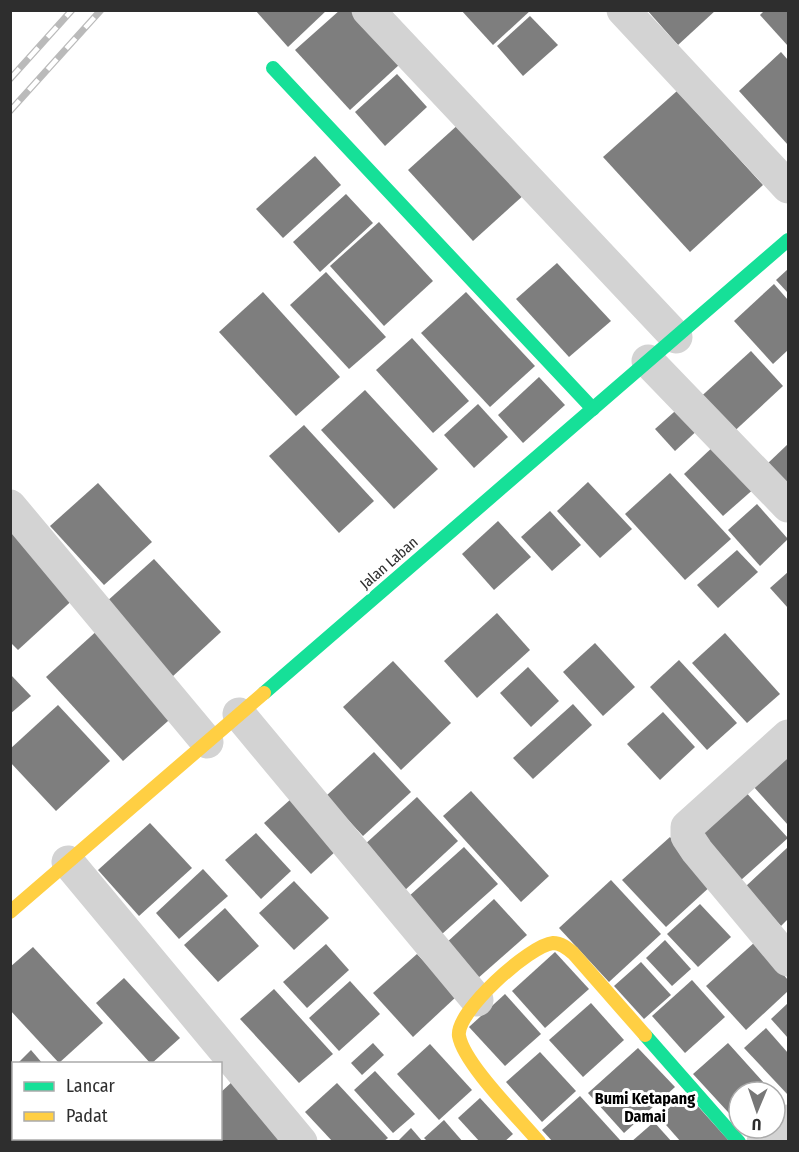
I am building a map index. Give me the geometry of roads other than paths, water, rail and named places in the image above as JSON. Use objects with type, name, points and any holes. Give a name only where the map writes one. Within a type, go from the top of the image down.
[{"type":"street","points":[[368,10],[676,337]]},
{"type":"street","points":[[624,10],[789,187]]},
{"type":"street","points":[[273,68],[593,409]]},
{"type":"street","name":"Jalan Laban","points":[[10,912],[789,240]]},
{"type":"street","points":[[648,361],[789,506]]},
{"type":"street","points":[[10,506],[207,742]]},
{"type":"street","points":[[239,714],[477,1000]]},
{"type":"street","points":[[789,736],[687,827],[687,836],[697,851],[789,960]]},
{"type":"street","points":[[68,862],[301,1142]]},
{"type":"street","points":[[539,1142],[463,1049],[459,1027],[463,1017],[477,1000],[537,948],[551,943],[564,945],[739,1142]]},
{"type":"street","points":[[763,1142],[789,1121]]},
{"type":"railway","points":[[10,79],[72,10]]},
{"type":"railway","points":[[10,111],[101,10]]},
{"type":"district","name":"Bumi Ketapang Damai","points":[[645,1107]]}]
